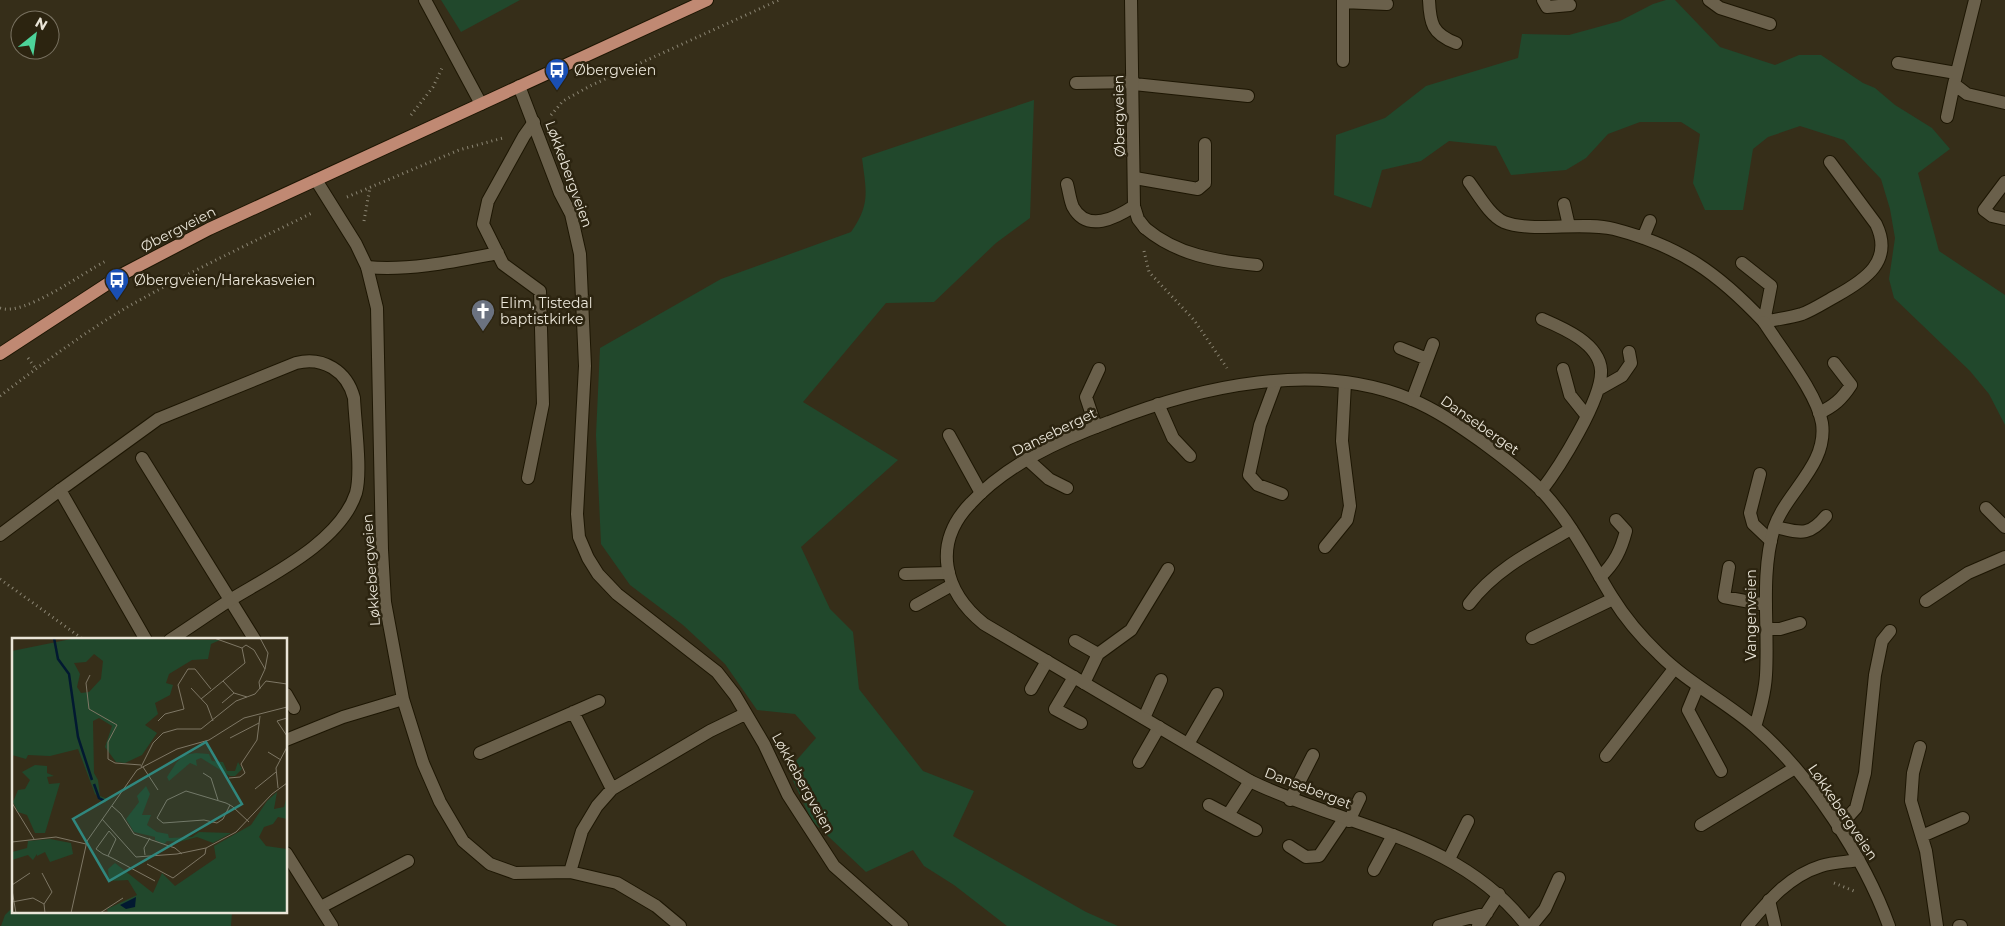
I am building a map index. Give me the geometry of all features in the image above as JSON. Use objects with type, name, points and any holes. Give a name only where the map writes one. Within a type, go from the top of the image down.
[{"type":"main road","name":"Øbergveien","points":[[0,354],[121,274],[209,229],[707,0]]},
{"type":"street","points":[[425,0],[480,104]]},
{"type":"street","name":"Øbergveien","points":[[1131,0],[1134,83],[1134,206],[1138,219],[1145,228]]},
{"type":"street","points":[[1429,0],[1430,20],[1434,28],[1444,38],[1456,43]]},
{"type":"street","points":[[1543,0],[1547,7],[1570,6]]},
{"type":"street","points":[[1709,0],[1720,8],[1770,24]]},
{"type":"street","points":[[1947,117],[1975,0]]},
{"type":"street","points":[[1343,61],[1343,1],[1386,4]]},
{"type":"street","points":[[1898,63],[1955,79],[1967,94],[2005,103]]},
{"type":"street","points":[[1076,83],[1134,83],[1248,96]]},
{"type":"street","name":"Løkkebergveien","points":[[518,86],[536,127],[560,193],[571,214],[580,254],[585,366],[577,514],[579,537],[588,558],[598,574],[617,594],[717,672],[735,695],[764,744],[788,795],[834,866],[902,926]]},
{"type":"street","points":[[528,478],[543,404],[540,291],[503,264],[484,224],[488,201],[524,136],[536,127]]},
{"type":"street","points":[[1135,178],[1198,189],[1205,183],[1205,144]]},
{"type":"street","points":[[1742,262],[1771,286],[1764,322],[1802,314],[1859,283],[1871,272],[1879,260],[1883,247],[1882,235],[1830,162]]},
{"type":"street","name":"Løkkebergveien","points":[[316,180],[356,244],[367,267],[378,317],[382,550],[385,602],[403,698],[433,787],[451,825],[462,842],[490,864],[515,874],[570,872],[618,884],[656,906],[680,926]]},
{"type":"street","name":"Vangenveien","points":[[1469,182],[1488,208],[1504,222],[1528,225],[1613,228],[1686,256],[1708,269],[1735,291],[1764,322],[1810,392],[1819,413],[1822,436],[1817,456],[1775,527],[1771,541],[1765,574],[1766,676],[1763,700],[1755,727]]},
{"type":"street","points":[[2005,182],[1984,210],[1992,216],[2005,219]]},
{"type":"street","points":[[1067,184],[1072,206],[1081,217],[1094,222],[1117,218],[1134,206]]},
{"type":"street","points":[[1564,204],[1569,226]]},
{"type":"street","points":[[1643,238],[1650,221]]},
{"type":"street","points":[[1145,228],[1161,241],[1185,251],[1217,261],[1257,265]]},
{"type":"street","points":[[367,267],[383,269],[445,262],[498,253]]},
{"type":"street","points":[[1541,491],[1586,415],[1599,388],[1601,369],[1593,351],[1570,331],[1542,319]]},
{"type":"street","points":[[1412,400],[1433,344]]},
{"type":"street","points":[[1400,348],[1427,358]]},
{"type":"street","points":[[1599,388],[1622,376],[1631,362],[1629,352]]},
{"type":"street","points":[[0,535],[158,419],[296,363],[309,360],[328,364],[351,386],[354,398],[358,476],[353,500],[332,530],[319,542],[173,638]]},
{"type":"street","points":[[1819,413],[1834,406],[1851,385],[1834,364]]},
{"type":"street","points":[[1563,369],[1570,395],[1586,415]]},
{"type":"street","points":[[1096,427],[1086,397],[1099,370]]},
{"type":"street","name":"Danseberget","points":[[1529,926],[1499,894],[1468,870],[1449,859],[1394,836],[1290,800],[1250,781],[978,619],[963,605],[950,579],[947,554],[948,538],[964,509],[981,493],[1027,459],[1096,427],[1158,404],[1238,386],[1276,382],[1308,380],[1374,388],[1412,400],[1459,425],[1498,453],[1541,491],[1571,529],[1628,622],[1674,669],[1755,727]]},
{"type":"street","points":[[1276,382],[1260,426],[1249,475],[1258,485],[1282,494]]},
{"type":"street","points":[[1325,546],[1347,520],[1350,506],[1342,441],[1345,383]]},
{"type":"street","points":[[1158,404],[1172,438],[1190,456]]},
{"type":"street","points":[[949,435],[981,493]]},
{"type":"street","points":[[142,458],[254,638]]},
{"type":"street","points":[[1027,459],[1049,479],[1067,488]]},
{"type":"street","points":[[1760,474],[1750,512],[1753,524],[1771,541]]},
{"type":"street","points":[[60,490],[145,638]]},
{"type":"street","points":[[1986,508],[2005,528]]},
{"type":"street","points":[[1775,527],[1805,533],[1816,528],[1826,516]]},
{"type":"street","points":[[1600,577],[1612,565],[1621,550],[1626,531],[1616,520]]},
{"type":"street","points":[[1469,604],[1482,586],[1524,555],[1571,529]]},
{"type":"street","points":[[1926,601],[1968,573],[2005,557]]},
{"type":"street","points":[[1729,567],[1724,596],[1766,605]]},
{"type":"street","points":[[1081,723],[1055,708],[1098,654],[1131,630],[1168,569]]},
{"type":"street","points":[[905,574],[950,579]]},
{"type":"street","points":[[916,605],[950,579]]},
{"type":"street","points":[[1532,638],[1613,600]]},
{"type":"street","points":[[1766,629],[1780,629],[1800,623]]},
{"type":"street","points":[[1838,828],[1856,808],[1865,773],[1875,675],[1882,641],[1890,631]]},
{"type":"street","points":[[1075,641],[1098,654]]},
{"type":"street","points":[[1031,689],[1047,661]]},
{"type":"street","points":[[1606,756],[1674,669]]},
{"type":"street","points":[[1144,718],[1161,680]]},
{"type":"street","points":[[1698,686],[1688,710],[1720,770]]},
{"type":"street","points":[[1188,744],[1217,694]]},
{"type":"street","points":[[288,698],[294,708]]},
{"type":"street","points":[[288,739],[343,717],[403,698]]},
{"type":"street","points":[[480,753],[599,701]]},
{"type":"street","points":[[573,712],[612,789]]},
{"type":"street","points":[[570,872],[582,831],[597,806],[612,789],[710,731],[745,714]]},
{"type":"street","points":[[1139,762],[1159,727]]},
{"type":"street","name":"Løkkebergveien","points":[[1755,727],[1795,768],[1838,828],[1859,860],[1880,901],[1890,926]]},
{"type":"street","points":[[1920,747],[1913,773],[1911,801],[1922,836],[1937,926]]},
{"type":"street","points":[[1290,800],[1313,755]]},
{"type":"street","points":[[1702,825],[1795,768]]},
{"type":"street","points":[[1228,815],[1250,781]]},
{"type":"street","points":[[1289,846],[1306,857],[1319,856],[1347,820],[1360,798]]},
{"type":"street","points":[[1209,805],[1256,830]]},
{"type":"street","points":[[1922,836],[1963,818]]},
{"type":"street","points":[[1449,859],[1468,821]]},
{"type":"street","points":[[1374,870],[1394,836]]},
{"type":"street","points":[[288,856],[332,926]]},
{"type":"street","points":[[1747,926],[1782,887],[1799,875],[1822,866],[1859,860]]},
{"type":"street","points":[[320,907],[408,861]]},
{"type":"street","points":[[1529,926],[1545,909],[1559,878]]},
{"type":"street","points":[[1478,926],[1499,894]]},
{"type":"street","points":[[1769,900],[1775,926]]},
{"type":"street","points":[[1439,926],[1487,913]]},
{"type":"path","points":[[536,127],[564,101],[590,86],[778,0]]},
{"type":"path","points":[[0,396],[36,369],[130,306],[223,256],[331,204],[459,150],[497,138],[524,136]]},
{"type":"path","points":[[364,224],[370,187]]},
{"type":"path","points":[[1145,228],[1144,259],[1149,272],[1194,320],[1229,372],[1220,374]]},
{"type":"path","points":[[0,579],[81,638]]},
{"type":"path","points":[[1827,881],[1840,884],[1853,891],[1858,899]]},
{"type":"green space","points":[[441,0],[520,0],[461,32]]},
{"type":"green space","points":[[1666,0],[1675,0],[1720,47],[1775,65],[1799,55],[1821,55],[1863,83],[1875,88],[1895,105],[1932,128],[1950,149],[1918,173],[1939,251],[2005,295],[2005,425],[1989,394],[1970,371],[1894,298],[1889,279],[1895,238],[1890,209],[1881,179],[1844,140],[1800,126],[1768,137],[1753,149],[1743,210],[1705,210],[1693,183],[1700,134],[1681,122],[1640,122],[1608,134],[1586,158],[1566,170],[1511,175],[1496,146],[1449,141],[1421,161],[1382,170],[1371,208],[1334,195],[1336,135],[1385,118],[1426,86],[1518,58],[1522,34],[1569,35],[1620,21],[1653,4]]},
{"type":"green space","points":[[1034,100],[1030,218],[996,243],[934,302],[886,303],[803,402],[898,460],[801,547],[830,609],[853,632],[859,689],[923,771],[974,791],[953,836],[1086,912],[1118,926],[1007,926],[954,885],[924,866],[913,850],[866,872],[812,821],[788,770],[816,738],[795,714],[757,710],[725,664],[683,625],[630,585],[601,544],[596,435],[600,348],[721,279],[851,232],[862,213],[866,196],[862,158]]},
{"type":"green space","points":[[12,908],[12,914],[232,914],[231,926],[1,926],[5,915]]},
{"type":"place","name":"Øbergveien","points":[[557,91]]},
{"type":"place","name":"Øbergveien/Harekasveien","points":[[117,301]]},
{"type":"place","name":"Elim, Tistedal baptistkirke","points":[[483,332]]}]
